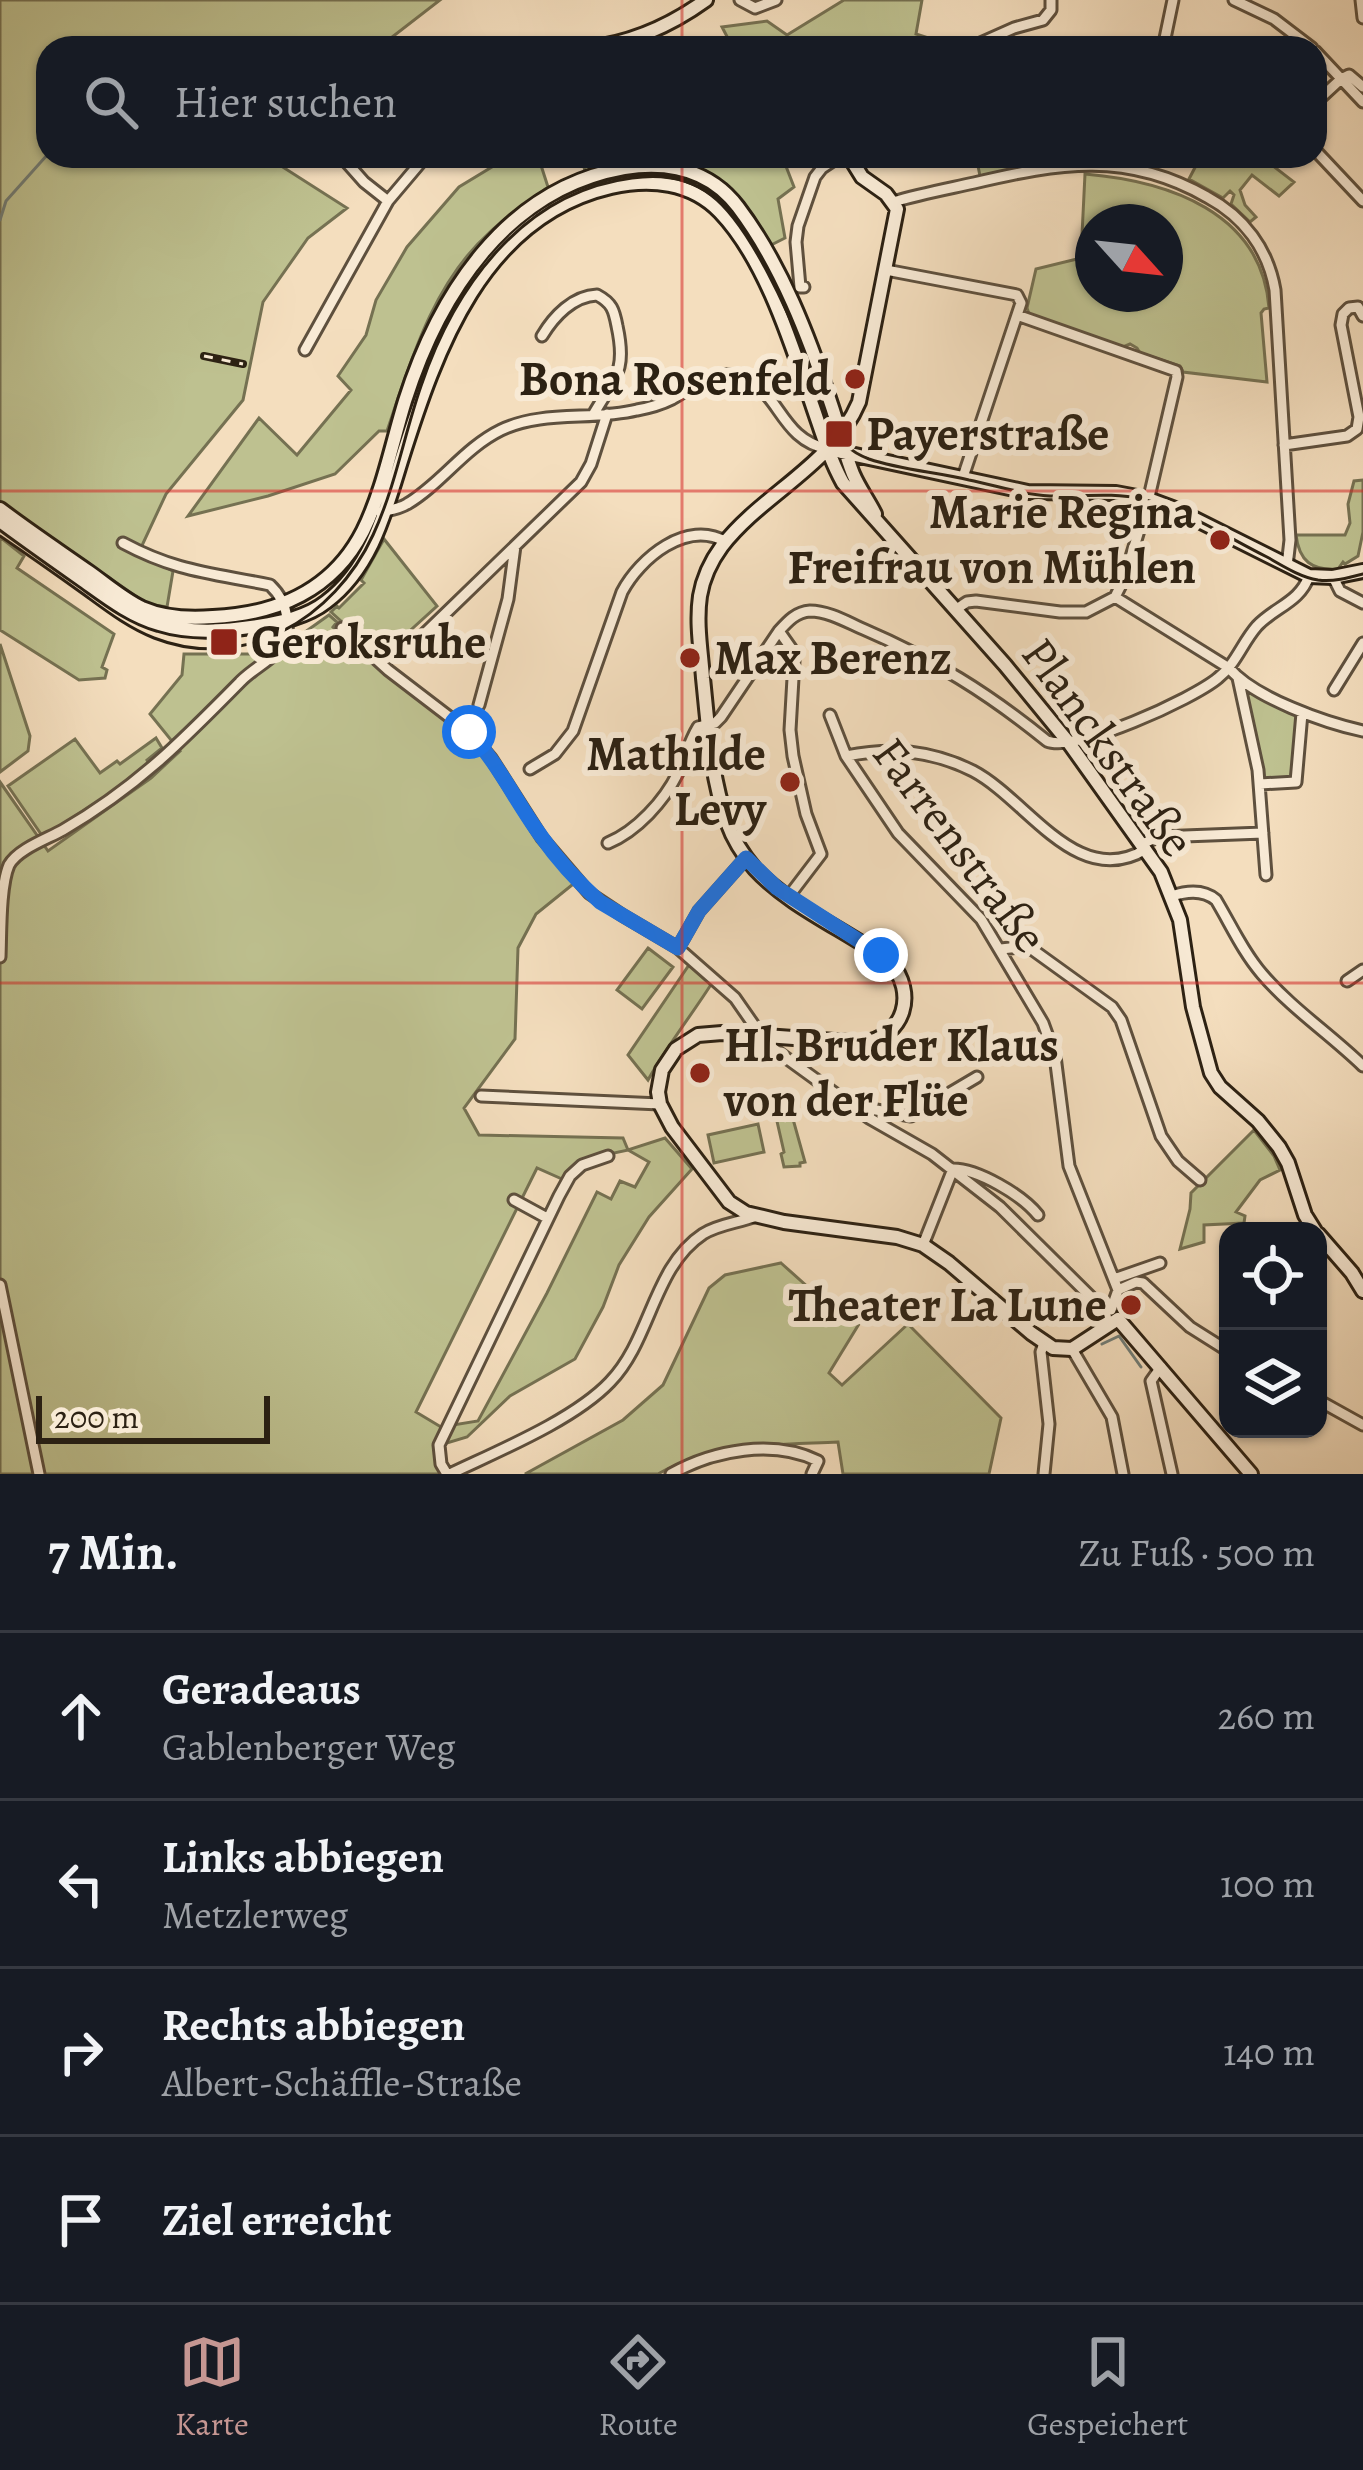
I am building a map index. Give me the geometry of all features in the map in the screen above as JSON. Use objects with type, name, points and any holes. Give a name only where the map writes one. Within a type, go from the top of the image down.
[{"type":"main road","points":[[641,36],[706,0]]},
{"type":"main road","name":"Planckstraße","points":[[284,604],[304,595],[335,570],[357,541],[370,515],[421,356],[469,268],[524,212],[567,186],[630,168]]},
{"type":"main road","name":"Planckstraße","points":[[676,168],[702,176],[725,193],[752,229],[784,286],[830,400],[856,481],[880,522]]},
{"type":"main road","points":[[854,168],[893,202],[896,215],[858,405],[841,434],[815,453],[726,542],[703,583],[699,610],[707,724],[723,809],[736,842],[766,879],[890,962],[905,987],[905,1007],[892,1030],[874,1041],[709,1033],[686,1041],[662,1070],[660,1104],[729,1202],[755,1216],[923,1245],[1044,1343],[1063,1350],[1092,1336],[1114,1315],[1251,1474]]},
{"type":"main road","name":"Planckstraße","points":[[287,620],[322,606],[368,551],[450,328],[498,256],[562,206],[607,188],[642,182],[670,184],[696,194],[738,236],[778,311],[818,419],[815,453],[958,608],[1069,743],[1161,872],[1180,920],[1198,1031],[1211,1073],[1228,1097],[1280,1147],[1310,1222]]},
{"type":"main road","points":[[830,400],[839,408],[848,408],[862,390]]},
{"type":"main road","points":[[841,434],[875,459]]},
{"type":"main road","points":[[815,453],[846,453],[1028,492],[1148,499],[1310,576],[1363,571]]},
{"type":"main road","points":[[0,508],[146,609],[171,616],[211,617],[284,604]]},
{"type":"main road","points":[[0,521],[124,608],[152,622],[219,631],[287,620]]},
{"type":"main road","name":"Planckstraße","points":[[1327,1244],[1363,1291]]},
{"type":"street","points":[[740,0],[755,8],[776,0]]},
{"type":"street","points":[[994,36],[1043,20],[1052,0]]},
{"type":"street","points":[[1166,36],[1173,0]]},
{"type":"street","points":[[1234,0],[1274,19],[1295,36]]},
{"type":"street","points":[[1361,0],[1363,18]]},
{"type":"street","points":[[1327,64],[1363,102]]},
{"type":"street","points":[[1327,92],[1351,75],[1363,87]]},
{"type":"street","points":[[1327,163],[1363,201]]},
{"type":"street","points":[[352,168],[388,201]]},
{"type":"street","points":[[305,350],[388,201],[416,168]]},
{"type":"street","points":[[804,287],[800,287],[798,226],[817,173],[825,168]]},
{"type":"street","points":[[893,202],[1038,168]]},
{"type":"street","points":[[1122,168],[1153,172],[1218,203],[1247,228],[1272,272],[1290,540],[1287,566]]},
{"type":"street","points":[[886,270],[1017,296],[1021,303],[963,477]]},
{"type":"street","points":[[542,336],[553,319],[582,297],[597,295],[612,306],[622,361],[593,416]]},
{"type":"street","points":[[1284,445],[1347,436],[1357,429],[1359,417],[1341,319],[1353,306],[1363,316]]},
{"type":"street","points":[[314,307],[327,313]]},
{"type":"street","points":[[958,608],[976,601],[1086,612],[1115,597],[1125,577],[1169,416],[1176,371],[1017,315]]},
{"type":"street","points":[[370,515],[408,503],[505,428],[548,418],[633,412],[671,400],[714,375],[753,381],[815,453]]},
{"type":"street","points":[[415,643],[575,490],[587,474],[607,414]]},
{"type":"street","points":[[530,770],[555,754],[573,731],[622,592],[640,565],[669,544],[695,535],[726,542]]},
{"type":"street","points":[[0,957],[4,884],[17,855],[81,820],[140,779],[277,651],[284,638],[284,604],[270,586],[191,572],[123,543]]},
{"type":"street","points":[[479,705],[508,599],[515,546]]},
{"type":"street","points":[[608,843],[627,835],[648,813],[677,775],[698,727],[721,717],[779,631],[801,613],[830,615],[946,668],[1047,741],[1069,743],[1172,706],[1215,681],[1256,627],[1303,591],[1310,576]]},
{"type":"street","points":[[1334,577],[1340,591],[1363,603]]},
{"type":"street","points":[[1115,597],[1238,678],[1302,713],[1363,731]]},
{"type":"street","points":[[342,628],[469,732],[542,838],[600,902],[678,948],[734,998],[767,1044],[868,1118],[953,1169],[1023,1227],[1114,1315]]},
{"type":"street","points":[[779,631],[794,662],[793,756],[821,854],[789,896]]},
{"type":"street","points":[[1334,690],[1363,643]]},
{"type":"street","points":[[1238,678],[1260,784],[1266,875]]},
{"type":"street","points":[[1260,784],[1296,782],[1302,713]]},
{"type":"street","name":"Farrenstraße","points":[[830,715],[847,756],[904,841],[969,905],[1001,949],[1043,1023],[1053,1048],[1069,1166],[1116,1284]]},
{"type":"street","points":[[847,756],[893,750],[943,758],[993,784],[1080,855],[1101,861],[1120,861],[1158,837],[1263,833]]},
{"type":"street","points":[[678,948],[699,911],[746,858]]},
{"type":"street","points":[[1172,896],[1190,891],[1216,900],[1263,975],[1306,1019],[1363,1066]]},
{"type":"street","points":[[1001,949],[1033,950],[1112,1007],[1125,1030],[1161,1136],[1178,1161],[1200,1180]]},
{"type":"street","points":[[1347,981],[1363,970]]},
{"type":"street","points":[[853,1106],[911,1117],[977,1077]]},
{"type":"street","points":[[481,1096],[660,1104]]},
{"type":"street","points":[[608,1156],[582,1165],[570,1176],[547,1218],[440,1445],[441,1464],[448,1474],[538,1431],[608,1384],[626,1362],[673,1266],[721,1220],[729,1202]]},
{"type":"street","points":[[953,1169],[969,1171],[1017,1196],[1038,1215]]},
{"type":"street","points":[[923,1245],[953,1169]]},
{"type":"street","points":[[514,1200],[547,1218]]},
{"type":"street","points":[[712,1229],[755,1216]]},
{"type":"street","points":[[1116,1284],[1160,1263]]},
{"type":"street","points":[[1116,1284],[1143,1283],[1190,1327],[1219,1345]]},
{"type":"street","points":[[1114,1315],[1116,1284]]},
{"type":"street","points":[[0,1286],[39,1474]]},
{"type":"street","points":[[1044,1343],[1048,1424],[1044,1474]]},
{"type":"street","points":[[1072,1348],[1112,1418],[1124,1474]]},
{"type":"street","points":[[1162,1367],[1151,1381],[1172,1474]]},
{"type":"street","points":[[1327,1405],[1363,1425]]},
{"type":"street","points":[[671,1474],[739,1451],[785,1448],[818,1461],[812,1474]]},
{"type":"green space","points":[[0,0],[440,0],[394,36],[36,36],[36,168],[284,168],[347,208],[308,238],[263,302],[243,400],[166,494],[138,554],[173,571],[167,607],[147,604],[0,502]]},
{"type":"green space","points":[[844,0],[922,0],[916,34],[922,36],[727,36],[722,27],[767,21],[787,35]]},
{"type":"green space","points":[[490,168],[542,168],[548,187],[489,233],[453,275],[426,325],[387,431],[379,431],[335,474],[188,516],[259,418],[297,455],[351,390],[338,376],[366,335],[376,300],[407,247],[459,187]]},
{"type":"green space","points":[[693,168],[787,168],[794,187],[778,199],[785,238],[769,246],[733,195]]},
{"type":"green space","points":[[978,168],[1021,168],[980,176]]},
{"type":"green space","points":[[1195,168],[1276,168],[1294,182],[1279,196],[1252,175],[1240,190],[1256,217],[1250,222],[1231,204],[1234,195],[1230,191],[1223,198],[1189,179]]},
{"type":"green space","points":[[1085,174],[1178,194],[1230,225],[1249,248],[1262,275],[1269,308],[1261,313],[1267,382],[1183,372],[1180,366],[1140,353],[1130,344],[1123,347],[1029,314],[1036,269],[1075,259],[1075,312],[1183,312],[1183,204],[1084,204]]},
{"type":"green space","points":[[1363,480],[1358,556],[1338,569],[1308,562],[1296,535],[1345,535],[1354,481]]},
{"type":"green space","points":[[0,537],[24,556],[17,568],[114,634],[102,667],[107,670],[105,678],[79,680],[0,630]]},
{"type":"green space","points":[[384,539],[437,606],[381,657],[331,612],[364,583],[361,580]]},
{"type":"green space","points":[[329,615],[337,622],[333,627],[357,650],[459,725],[481,748],[577,881],[536,914],[518,948],[515,1039],[464,1108],[479,1135],[623,1138],[628,1150],[665,1138],[692,1169],[649,1217],[619,1265],[575,1359],[510,1396],[467,1437],[440,1445],[447,1474],[0,1474],[0,782],[48,851],[151,778],[180,751],[150,714],[182,675],[184,654],[259,654],[272,646],[288,655],[298,637]],"holes":[[[628,1150],[649,1162],[635,1187],[620,1181],[611,1199],[597,1192],[478,1421],[441,1427],[416,1412],[537,1168],[562,1179],[580,1160]]]},
{"type":"green space","points":[[0,644],[30,736],[28,751],[0,772]]},
{"type":"green space","points":[[1256,688],[1302,713],[1296,782],[1260,784],[1242,696]]},
{"type":"green space","points":[[156,738],[162,748],[147,760],[151,767],[43,837],[8,786],[75,739],[100,773]]},
{"type":"green space","points":[[648,948],[673,967],[642,1009],[617,990]]},
{"type":"green space","points":[[689,965],[712,983],[648,1080],[628,1055]]},
{"type":"green space","points":[[760,1090],[793,1119],[805,1162],[800,1166],[784,1167],[776,1117],[755,1100]]},
{"type":"green space","points":[[758,1124],[764,1152],[714,1163],[708,1135]]},
{"type":"green space","points":[[1254,1130],[1280,1170],[1260,1180],[1236,1212],[1245,1216],[1244,1222],[1204,1225],[1204,1242],[1180,1249],[1191,1193]]},
{"type":"green space","points":[[781,1263],[818,1296],[862,1319],[829,1373],[842,1385],[908,1324],[1001,1418],[989,1474],[843,1474],[838,1442],[722,1451],[658,1474],[525,1474],[623,1420],[663,1385],[709,1288],[725,1275]]},
{"type":"waterway","points":[[0,220],[6,201],[36,167]]},
{"type":"waterway","points":[[1102,1344],[1119,1336],[1141,1367]]},
{"type":"tram line","points":[[0,536],[117,618],[154,638],[188,647],[221,648],[253,643],[283,631],[335,591],[373,535],[435,350],[452,314],[498,250],[557,203],[593,187],[653,177],[702,189],[740,227],[791,321],[832,427],[860,455],[1030,494],[1142,499],[1190,517],[1305,576],[1329,580],[1363,574]]},
{"type":"railway","points":[[204,356],[243,364]]},
{"type":"place","name":"Bona Rosenfeld","points":[[855,379]]},
{"type":"place","name":"Payerstraße","points":[[839,434]]},
{"type":"place","name":"Marie Regina Freifrau von Mühlen","points":[[1220,540]]},
{"type":"place","name":"Geroksruhe","points":[[224,642]]},
{"type":"place","name":"Max Berenz","points":[[690,658]]},
{"type":"place","name":"Mathilde Levy","points":[[790,782]]},
{"type":"place","name":"Hl. Bruder Klaus von der Flüe","points":[[700,1073]]},
{"type":"place","name":"Theater La Lune","points":[[1131,1305]]},
{"type":"route","points":[[469,732],[542,838],[590,892],[678,948],[699,911],[746,858],[777,888],[881,955]]}]
